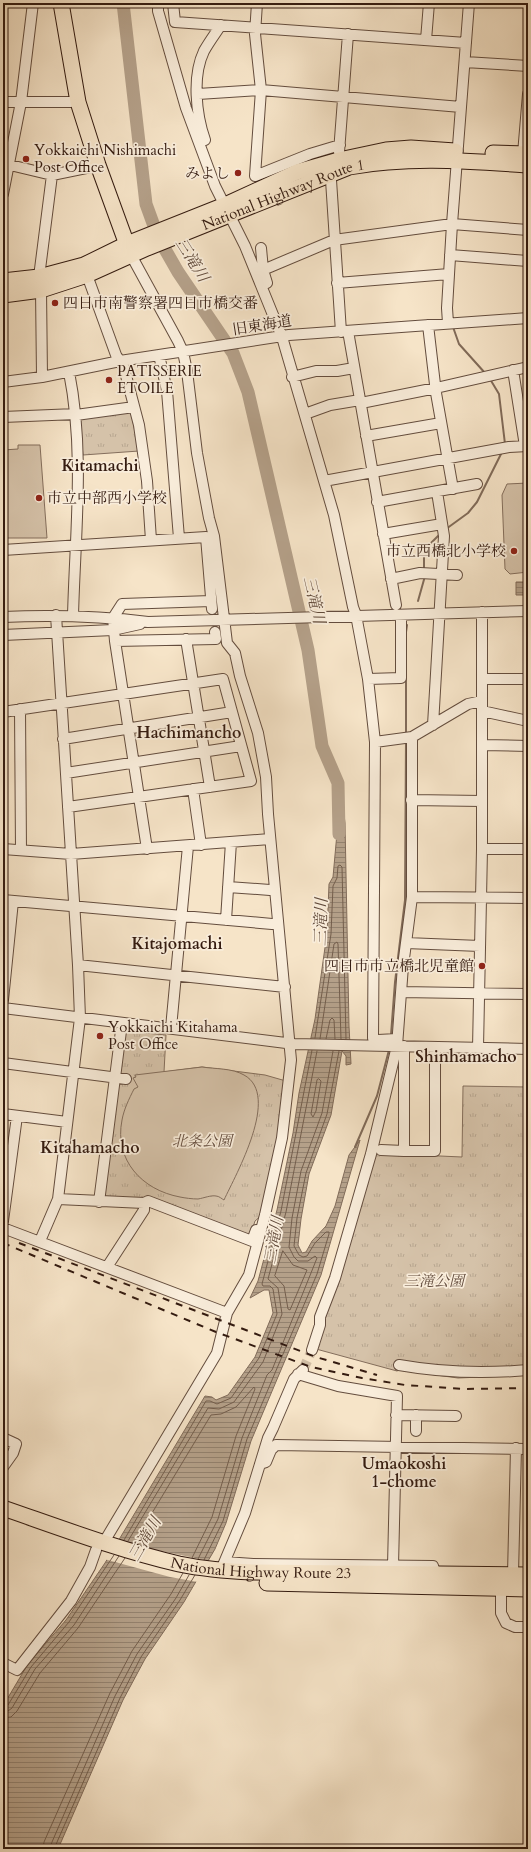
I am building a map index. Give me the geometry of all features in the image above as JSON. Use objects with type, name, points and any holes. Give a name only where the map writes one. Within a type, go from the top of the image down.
[{"type":"highway","points":[[61,3],[78,102],[129,250]]},
{"type":"highway","name":"National Highway Route 1","points":[[221,212],[297,172],[339,153],[359,154],[411,148],[457,156]]},
{"type":"highway","name":"National Highway Route 1","points":[[3,295],[129,250],[221,212],[349,167],[375,162],[457,156],[526,158]]},
{"type":"highway","name":"National Highway Route 1","points":[[3,281],[40,283],[88,275],[129,250]]},
{"type":"highway","name":"National Highway Route 23","points":[[3,1508],[102,1547],[171,1571],[219,1570],[252,1572],[528,1575]]},
{"type":"highway","name":"National Highway Route 23","points":[[3,1520],[102,1547]]},
{"type":"highway","name":"National Highway Route 23","points":[[219,1570],[247,1582],[528,1589]]},
{"type":"street","points":[[3,194],[7,167],[21,102],[32,3]]},
{"type":"street","points":[[158,3],[158,11],[186,108],[215,186]]},
{"type":"street","points":[[173,3],[175,22],[466,43]]},
{"type":"street","points":[[258,3],[255,28],[261,90],[255,176],[310,154],[339,153],[348,34]]},
{"type":"street","points":[[426,40],[429,3]]},
{"type":"street","points":[[448,323],[452,224],[469,3]]},
{"type":"street","points":[[221,25],[209,42],[198,67],[198,94],[201,129],[212,161],[215,186],[221,212],[262,286],[282,336],[292,377],[305,414],[334,515],[368,679],[375,742],[373,1038],[396,1043],[435,1047],[528,1049]]},
{"type":"street","points":[[465,62],[528,66]]},
{"type":"street","points":[[198,94],[261,90],[461,107]]},
{"type":"street","points":[[526,158],[528,94]]},
{"type":"street","points":[[3,102],[71,102]]},
{"type":"street","points":[[7,167],[52,175],[90,167]]},
{"type":"street","points":[[329,173],[331,180],[337,283],[344,331],[354,368],[396,605]]},
{"type":"street","points":[[42,377],[40,283],[52,175]]},
{"type":"street","points":[[263,270],[334,240],[452,224],[528,230]]},
{"type":"street","points":[[261,248],[263,270],[267,284],[262,286]]},
{"type":"street","points":[[3,1663],[17,1670],[71,1601],[217,1353],[227,1313],[249,1275],[265,1216],[282,1138],[291,1060],[292,1044],[270,839],[266,777],[258,733],[240,676],[235,653],[227,643],[228,619],[214,536],[209,518],[197,453],[186,352],[178,341],[129,250]]},
{"type":"street","points":[[450,255],[528,261]]},
{"type":"street","points":[[337,283],[449,274]]},
{"type":"street","points":[[88,275],[116,355],[124,368],[139,425],[147,481],[151,540]]},
{"type":"street","name":"旧東海道","points":[[3,382],[42,377],[120,361],[282,336],[528,318]]},
{"type":"street","points":[[428,325],[441,423],[453,489]]},
{"type":"street","points":[[159,356],[166,391],[179,538]]},
{"type":"street","points":[[305,414],[330,405],[436,388],[528,366]]},
{"type":"street","points":[[292,377],[316,371],[337,371],[354,368]]},
{"type":"street","points":[[324,481],[504,447],[526,446],[513,370]]},
{"type":"street","points":[[69,372],[76,414],[79,457],[73,616]]},
{"type":"street","points":[[3,417],[76,414],[134,407]]},
{"type":"street","points":[[366,436],[441,423]]},
{"type":"street","points":[[377,502],[477,484]]},
{"type":"street","points":[[432,725],[443,529],[437,492]]},
{"type":"street","points":[[383,534],[443,529]]},
{"type":"street","points":[[3,550],[206,537],[212,605],[122,604],[112,618],[147,849]]},
{"type":"street","points":[[391,579],[424,573],[457,575]]},
{"type":"street","points":[[3,617],[56,615],[112,618],[148,622],[528,611]]},
{"type":"street","points":[[478,1048],[482,849],[482,612]]},
{"type":"street","points":[[40,1241],[58,1199],[80,1018],[75,906],[56,615]]},
{"type":"street","points":[[368,679],[402,678],[401,619]]},
{"type":"street","points":[[3,635],[114,630],[148,622]]},
{"type":"street","points":[[115,641],[216,639],[215,632]]},
{"type":"street","points":[[186,639],[210,787]]},
{"type":"street","points":[[3,712],[223,679],[251,781],[68,807]]},
{"type":"street","points":[[482,679],[528,679]]},
{"type":"street","points":[[375,742],[407,738],[468,704],[482,706],[528,721]]},
{"type":"street","points":[[20,709],[21,850]]},
{"type":"street","points":[[63,739],[232,712]]},
{"type":"street","points":[[312,1350],[320,1325],[320,1317],[335,1278],[371,1154],[396,1043],[412,897],[411,800],[407,738]]},
{"type":"street","points":[[482,745],[528,746]]},
{"type":"street","points":[[66,773],[241,746]]},
{"type":"street","points":[[193,789],[201,845]]},
{"type":"street","points":[[411,800],[482,801]]},
{"type":"street","points":[[3,849],[71,854],[270,839]]},
{"type":"street","points":[[226,920],[231,842]]},
{"type":"street","points":[[171,1028],[188,846]]},
{"type":"street","points":[[482,849],[528,849]]},
{"type":"street","points":[[228,887],[270,890]]},
{"type":"street","points":[[412,897],[528,898]]},
{"type":"street","points":[[3,900],[272,924]]},
{"type":"street","points":[[3,1000],[6,952],[14,901]]},
{"type":"street","points":[[406,943],[480,946]]},
{"type":"street","points":[[78,965],[285,987]]},
{"type":"street","points":[[401,992],[528,994]]},
{"type":"street","points":[[3,1008],[292,1044],[396,1043]]},
{"type":"street","points":[[99,1202],[122,1023]]},
{"type":"street","points":[[396,1043],[404,1150]]},
{"type":"street","points":[[381,1150],[435,1151],[435,1047]]},
{"type":"street","points":[[3,1063],[126,1079]]},
{"type":"street","points":[[3,1114],[67,1122]]},
{"type":"street","points":[[3,1221],[17,1116]]},
{"type":"street","points":[[58,1199],[144,1203],[148,1201],[252,1241],[258,1224],[265,1216]]},
{"type":"street","points":[[107,1267],[144,1210],[144,1203]]},
{"type":"street","points":[[3,1228],[227,1313]]},
{"type":"street","points":[[399,1365],[456,1372],[488,1373],[528,1370]]},
{"type":"street","points":[[219,1570],[245,1513],[268,1438],[294,1378],[301,1372],[338,1386],[397,1396],[393,1566]]},
{"type":"street","points":[[396,1415],[456,1416]]},
{"type":"street","points":[[416,1415],[416,1431]]},
{"type":"street","points":[[3,1438],[16,1444],[13,1453],[3,1467]]},
{"type":"street","points":[[260,1464],[266,1462],[271,1450],[276,1445],[528,1449]]},
{"type":"street","points":[[513,1574],[516,1448]]},
{"type":"street","points":[[219,1570],[253,1564],[433,1566],[436,1574]]},
{"type":"street","points":[[501,1588],[501,1613],[506,1623],[515,1627],[528,1627]]},
{"type":"green space","points":[[131,412],[139,451],[83,455],[79,417]]},
{"type":"green space","points":[[18,445],[40,445],[47,538],[3,538],[3,450],[18,449]]},
{"type":"green space","points":[[528,483],[528,572],[510,574],[505,569],[502,495],[507,484]]},
{"type":"green space","name":"北条公園","points":[[125,1031],[166,1035],[164,1072],[202,1067],[265,1075],[286,1081],[279,1135],[263,1214],[255,1221],[250,1237],[142,1197],[135,1200],[103,1199]]},
{"type":"green space","points":[[202,1067],[229,1070],[244,1075],[254,1085],[258,1099],[257,1116],[252,1135],[224,1200],[218,1196],[191,1199],[166,1193],[154,1188],[134,1171],[122,1148],[122,1120],[125,1108],[134,1089],[138,1087],[133,1078],[136,1077],[135,1075]]},
{"type":"green space","name":"三滝公園","points":[[463,1086],[528,1087],[528,1375],[458,1378],[399,1370],[397,1371],[316,1349],[323,1317],[374,1153],[462,1157]]},
{"type":"water","points":[[516,582],[528,582],[528,595],[516,595]]},
{"type":"water","points":[[341,789],[345,823],[351,1064],[346,1065],[346,1056],[342,1051],[331,1115],[309,1174],[298,1245],[302,1253],[306,1252],[312,1241],[326,1226],[335,1206],[349,1155],[360,1140],[321,1275],[251,1441],[226,1523],[215,1549],[184,1602],[145,1659],[123,1700],[58,1849],[3,1849],[3,1706],[28,1664],[66,1620],[105,1563],[205,1396],[212,1397],[216,1400],[228,1395],[255,1357],[273,1313],[269,1290],[264,1290],[250,1298],[258,1281],[277,1210],[293,1133],[299,1093],[315,1019],[327,933],[329,884],[333,877]]},
{"type":"pier","points":[[117,1539],[146,1548],[210,1561],[198,1582],[170,1577],[104,1559]]},
{"type":"waterway","name":"三滝川","points":[[123,3],[146,204],[158,237],[178,272],[233,353],[248,392],[308,650],[322,746],[338,783],[339,834]]},
{"type":"waterway","points":[[453,327],[459,344],[485,373]]},
{"type":"waterway","points":[[490,379],[499,394],[505,444]]},
{"type":"waterway","points":[[446,529],[468,513],[477,502],[502,452]]},
{"type":"waterway","points":[[424,569],[424,550],[440,534]]},
{"type":"waterway","points":[[418,601],[425,576]]},
{"type":"waterway","points":[[406,632],[407,625]]},
{"type":"waterway","points":[[406,677],[406,734]]},
{"type":"waterway","points":[[391,1035],[395,982],[405,900],[406,741]]},
{"type":"waterway","points":[[355,1147],[377,1096],[389,1050]]},
{"type":"tunnel","points":[[303,1370],[312,1350]]},
{"type":"railway","points":[[3,1243],[216,1332],[311,1367],[362,1378],[405,1385],[465,1389],[528,1388]]},
{"type":"railway","points":[[19,1243],[316,1357],[377,1375]]},
{"type":"place","name":"Yokkaichi Nishimachi Post Office","points":[[26,159]]},
{"type":"place","name":"みよし","points":[[238,173]]},
{"type":"place","name":"四日市南警察署四日市橋交番","points":[[55,303]]},
{"type":"place","name":"PATISSERIE ETOILE","points":[[109,380]]},
{"type":"place","name":"市立中部西小学校","points":[[39,498]]},
{"type":"place","name":"市立西橋北小学校","points":[[514,551]]},
{"type":"place","name":"四日市市立橋北児童館","points":[[482,966]]},
{"type":"place","name":"Yokkaichi Kitahama Post Office","points":[[100,1036]]},
{"type":"district","name":"Kitamachi","points":[[100,466]]},
{"type":"district","name":"Hachimancho","points":[[189,733]]},
{"type":"district","name":"Kitajomachi","points":[[177,944]]},
{"type":"district","name":"Shinhamacho","points":[[466,1057]]},
{"type":"district","name":"Kitahamacho","points":[[90,1148]]},
{"type":"district","name":"Umaokoshi 1-chome","points":[[404,1473]]}]
